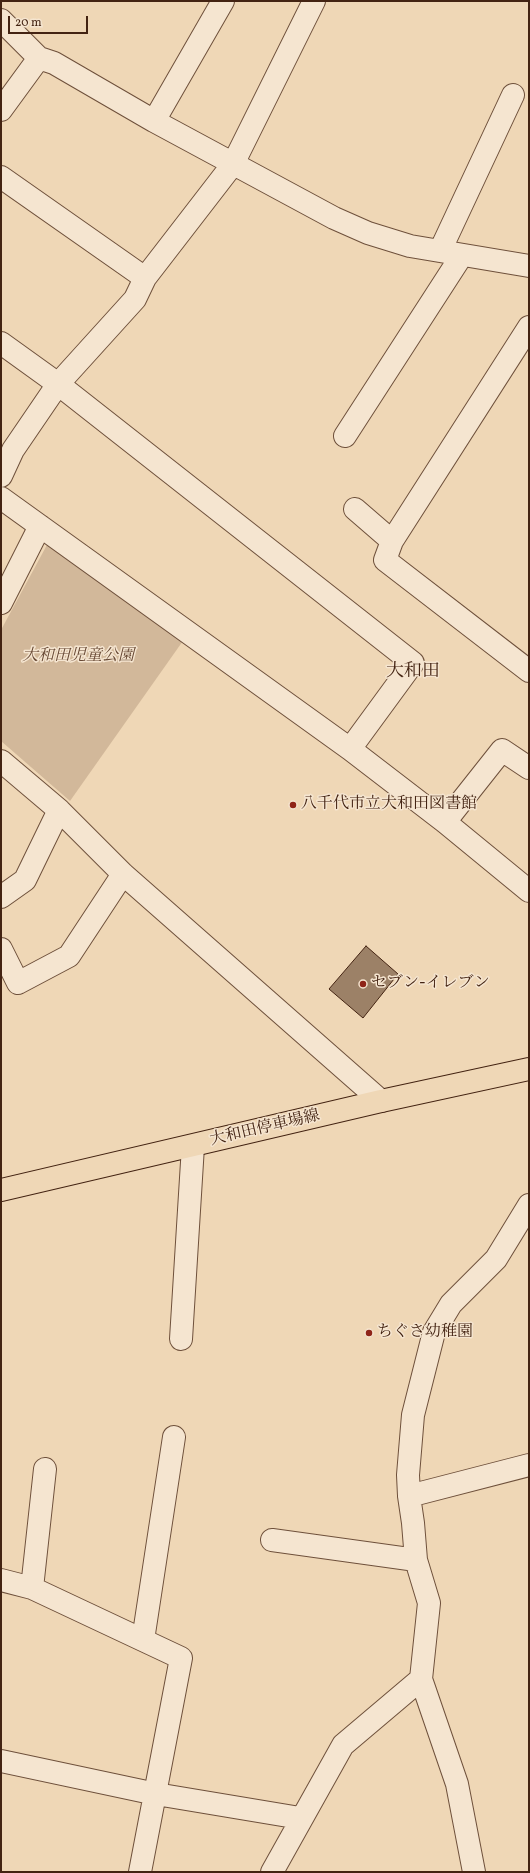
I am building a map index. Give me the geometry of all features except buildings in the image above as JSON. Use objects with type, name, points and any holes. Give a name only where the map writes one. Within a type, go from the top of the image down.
[{"type":"main road","name":"大和田停車場線","points":[[1,1190],[381,1101],[529,1069]]},
{"type":"street","points":[[1,476],[13,450],[58,384],[135,298],[145,278],[233,164],[314,1]]},
{"type":"street","points":[[154,121],[218,3]]},
{"type":"street","points":[[1,20],[39,58],[54,63],[154,121],[334,218],[368,233],[410,246],[529,266]]},
{"type":"street","points":[[1,110],[39,58]]},
{"type":"street","points":[[440,251],[513,95]]},
{"type":"street","points":[[1,177],[145,278]]},
{"type":"street","points":[[345,436],[462,255]]},
{"type":"street","points":[[529,327],[392,541],[385,560],[529,671]]},
{"type":"street","points":[[1,344],[58,384],[413,662],[350,749]]},
{"type":"street","points":[[1,498],[350,749],[445,822],[529,891]]},
{"type":"street","points":[[355,509],[392,541]]},
{"type":"street","points":[[1,603],[40,526]]},
{"type":"street","points":[[445,822],[502,750],[529,768]]},
{"type":"street","points":[[1,761],[59,810],[123,874],[381,1101]]},
{"type":"street","points":[[1,897],[25,880],[59,810]]},
{"type":"street","points":[[1,949],[18,983],[69,956],[123,874]]},
{"type":"street","points":[[181,1339],[193,1146]]},
{"type":"street","points":[[474,1872],[457,1784],[421,1680],[429,1603],[416,1560],[408,1475],[413,1415],[434,1332],[450,1304],[496,1259],[529,1205]]},
{"type":"street","points":[[143,1640],[174,1437]]},
{"type":"street","points":[[409,1496],[529,1465]]},
{"type":"street","points":[[32,1588],[45,1469]]},
{"type":"street","points":[[272,1540],[416,1560]]},
{"type":"street","points":[[1,1580],[32,1588],[181,1658],[140,1872]]},
{"type":"street","points":[[272,1872],[300,1818],[343,1745],[421,1680]]},
{"type":"street","points":[[1,1761],[156,1794],[300,1818]]},
{"type":"green space","name":"大和田児童公園","points":[[48,543],[185,638],[70,801],[1,741],[1,630]]},
{"type":"place","name":"八千代市立大和田図書館","points":[[293,805]]},
{"type":"place","name":"セブン-イレブン","points":[[363,984]]},
{"type":"place","name":"ちぐさ幼稚園","points":[[369,1333]]},
{"type":"district","name":"大和田","points":[[413,673]]}]
